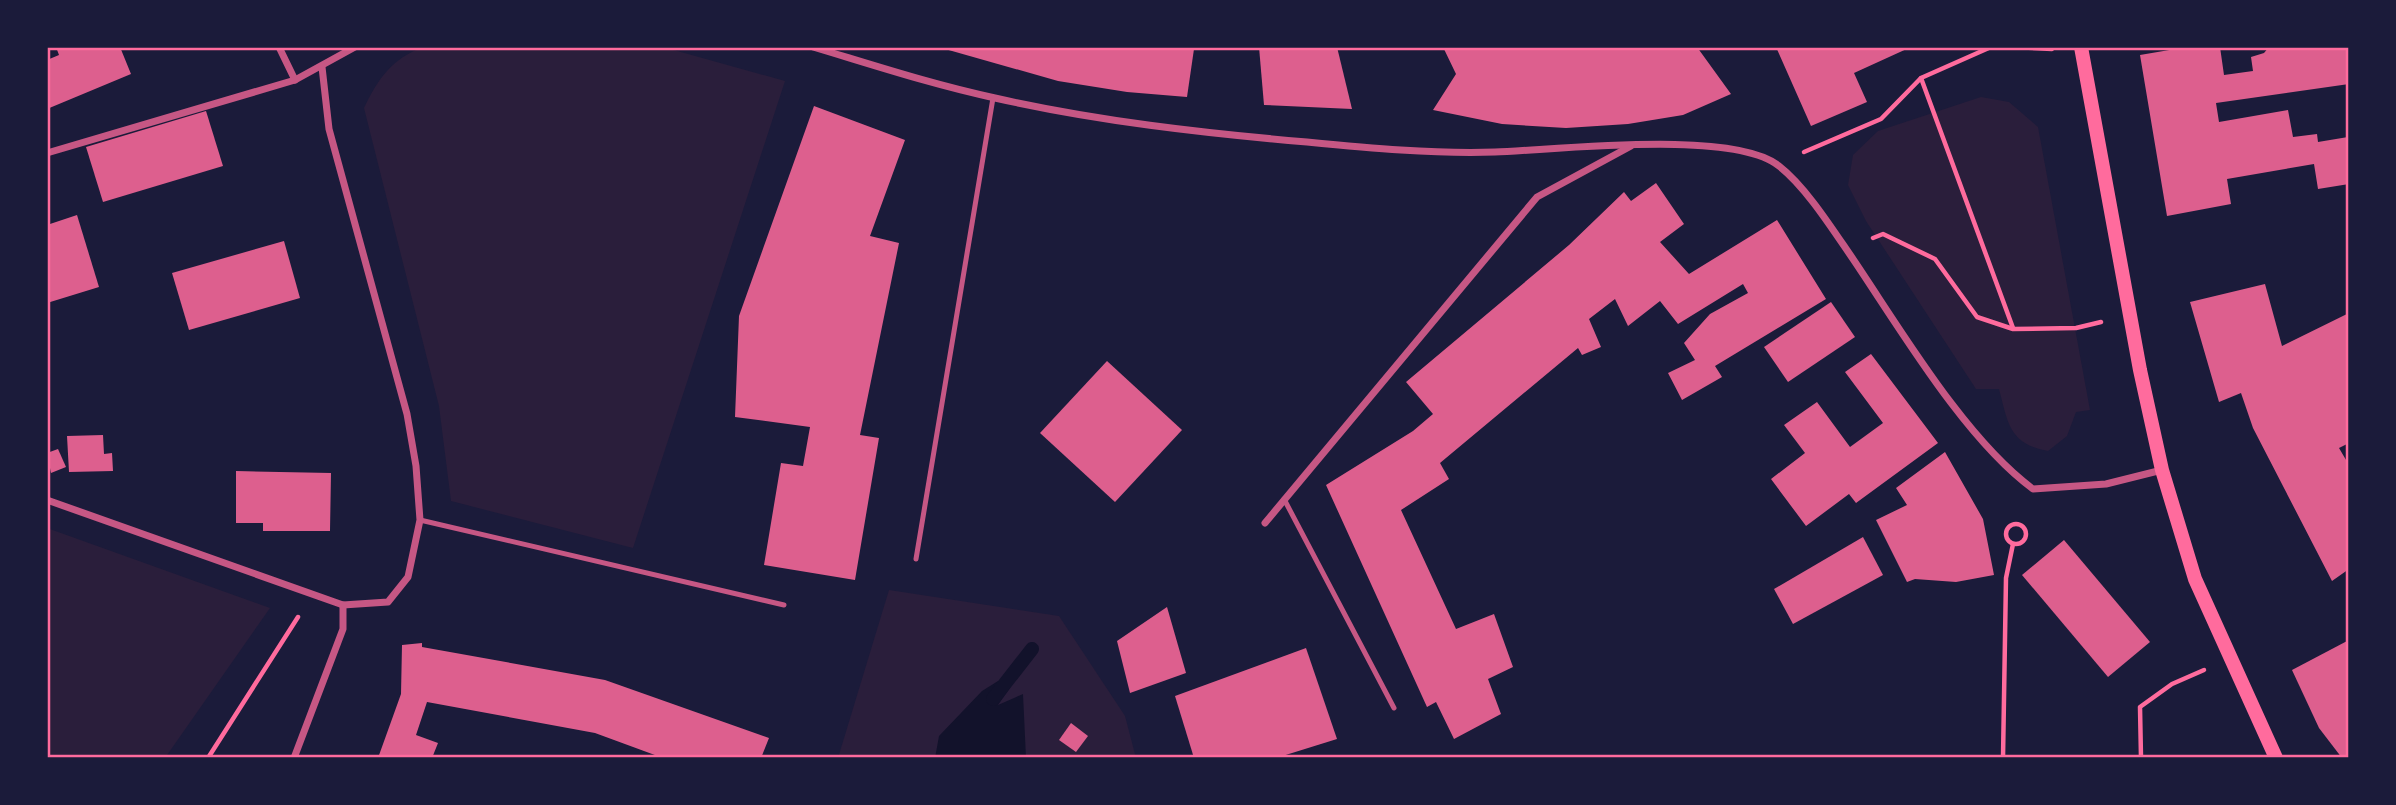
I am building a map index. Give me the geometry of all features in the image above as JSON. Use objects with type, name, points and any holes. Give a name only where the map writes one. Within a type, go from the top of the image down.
[{"type":"main road","points":[[2081,49],[2130,315],[2162,470],[2195,579],[2276,758]]},
{"type":"street","points":[[279,47],[295,80]]},
{"type":"street","points":[[47,153],[295,80],[355,47]]},
{"type":"street","points":[[813,47],[993,98],[1114,120],[1347,146],[1492,152],[1635,144],[1734,149],[1777,164],[1818,211],[1955,406],[2006,469],[2033,489],[2106,484],[2162,470]]},
{"type":"street","points":[[47,500],[312,596],[344,605],[388,602],[408,577],[420,520],[416,466],[407,414],[329,129],[322,67]]},
{"type":"street","points":[[1265,523],[1538,197],[1635,144]]},
{"type":"street","points":[[294,758],[344,629],[344,605]]},
{"type":"lane","points":[[916,559],[993,98]]},
{"type":"lane","points":[[1284,499],[1394,708]]},
{"type":"lane","points":[[420,520],[783,605]]},
{"type":"path","points":[[1777,164],[1881,119],[1921,78],[1991,47]]},
{"type":"path","points":[[2011,47],[2081,49]]},
{"type":"path","points":[[1921,78],[2013,329]]},
{"type":"path","points":[[1846,248],[1883,234],[1894,239],[1935,259],[1977,317],[2013,329],[2076,328],[2130,315]]},
{"type":"path","points":[[2020,524],[2025,529],[2025,539],[2013,544],[2008,540],[2006,530],[2010,525],[2020,524]]},
{"type":"path","points":[[2003,758],[2006,578],[2013,544]]},
{"type":"path","points":[[208,758],[312,596]]},
{"type":"path","points":[[2141,758],[2140,707],[2172,684],[2229,659]]},
{"type":"shaded area","points":[[424,47],[663,47],[785,81],[633,548],[451,501],[439,406],[364,108],[387,71],[403,57]]},
{"type":"shaded area","points":[[1981,97],[2009,102],[2038,127],[2090,410],[2076,412],[2067,436],[2048,451],[2025,443],[2012,430],[1999,389],[1976,389],[1866,221],[1848,185],[1853,155],[1878,131]]},
{"type":"shaded area","points":[[47,528],[270,608],[165,758],[47,758]]},
{"type":"shaded area","points":[[889,590],[1059,616],[1125,716],[1136,758],[838,758]]},
{"type":"shaded area","points":[[998,681],[1010,688],[998,705],[1023,694],[1026,758],[935,758],[939,736],[982,691]]},
{"type":"building","points":[[56,47],[120,47],[131,74],[47,109],[47,60],[59,55]]},
{"type":"building","points":[[938,47],[1194,49],[1187,97],[1127,92],[1058,81]]},
{"type":"building","points":[[1259,47],[1337,47],[1352,109],[1264,105]]},
{"type":"building","points":[[1443,47],[1697,47],[1731,94],[1683,115],[1628,124],[1566,128],[1502,124],[1433,110],[1456,74]]},
{"type":"building","points":[[1776,47],[1911,47],[1854,73],[1867,102],[1811,126]]},
{"type":"building","points":[[2187,47],[2220,47],[2224,75],[2253,71],[2251,57],[2264,53],[2269,47],[2349,47],[2349,84],[2216,103],[2219,122],[2288,110],[2293,137],[2317,134],[2318,142],[2348,137],[2349,184],[2318,189],[2314,164],[2227,179],[2231,204],[2167,216],[2140,55]]},
{"type":"building","points":[[814,106],[905,140],[870,236],[899,243],[860,435],[879,438],[855,580],[764,565],[781,463],[803,466],[810,427],[735,417],[739,316]]},
{"type":"building","points":[[206,111],[223,166],[103,202],[86,147]]},
{"type":"building","points":[[1656,183],[1684,224],[1660,242],[1689,274],[1777,220],[1826,299],[1715,366],[1722,377],[1682,400],[1668,373],[1695,360],[1684,343],[1710,314],[1748,293],[1743,284],[1678,324],[1660,301],[1628,326],[1615,299],[1589,319],[1601,347],[1582,355],[1578,348],[1440,463],[1449,479],[1401,510],[1456,629],[1494,614],[1513,667],[1488,679],[1501,714],[1454,739],[1436,702],[1427,707],[1326,485],[1413,431],[1433,414],[1406,382],[1569,245],[1624,192],[1631,201]]},
{"type":"building","points":[[77,215],[99,287],[47,303],[47,225]]},
{"type":"building","points":[[284,241],[300,298],[189,330],[172,273]]},
{"type":"building","points":[[2265,284],[2282,346],[2349,313],[2349,443],[2339,448],[2349,465],[2349,569],[2332,581],[2253,428],[2241,393],[2219,402],[2190,302]]},
{"type":"building","points":[[1831,302],[1855,337],[1788,382],[1764,347]]},
{"type":"building","points":[[1871,354],[1938,443],[1856,503],[1849,494],[1806,526],[1771,479],[1805,453],[1784,425],[1817,402],[1850,447],[1883,423],[1845,372]]},
{"type":"building","points":[[1107,361],[1182,430],[1115,502],[1040,433]]},
{"type":"building","points":[[103,435],[104,454],[112,453],[113,471],[69,472],[67,436]]},
{"type":"building","points":[[58,449],[66,467],[51,473],[47,453]]},
{"type":"building","points":[[1945,452],[1983,519],[1994,575],[1956,582],[1915,579],[1907,582],[1876,520],[1907,505],[1896,488]]},
{"type":"building","points":[[236,471],[331,473],[330,531],[263,531],[263,523],[236,523]]},
{"type":"building","points":[[1863,537],[1883,575],[1793,624],[1774,589]]},
{"type":"building","points":[[2064,540],[2150,642],[2108,677],[2022,575]]},
{"type":"building","points":[[1167,607],[1186,673],[1130,693],[1117,641]]},
{"type":"building","points":[[2349,640],[2349,758],[2342,758],[2319,728],[2292,670]]},
{"type":"building","points":[[422,643],[422,647],[605,680],[769,738],[761,758],[663,758],[595,733],[427,702],[416,735],[438,743],[432,758],[378,758],[401,694],[402,645]]},
{"type":"building","points":[[1306,648],[1337,739],[1276,758],[1194,758],[1175,696]]},
{"type":"building","points":[[1071,723],[1088,736],[1076,752],[1059,740]]},
{"type":"waterway","points":[[993,699],[1032,649]]}]
